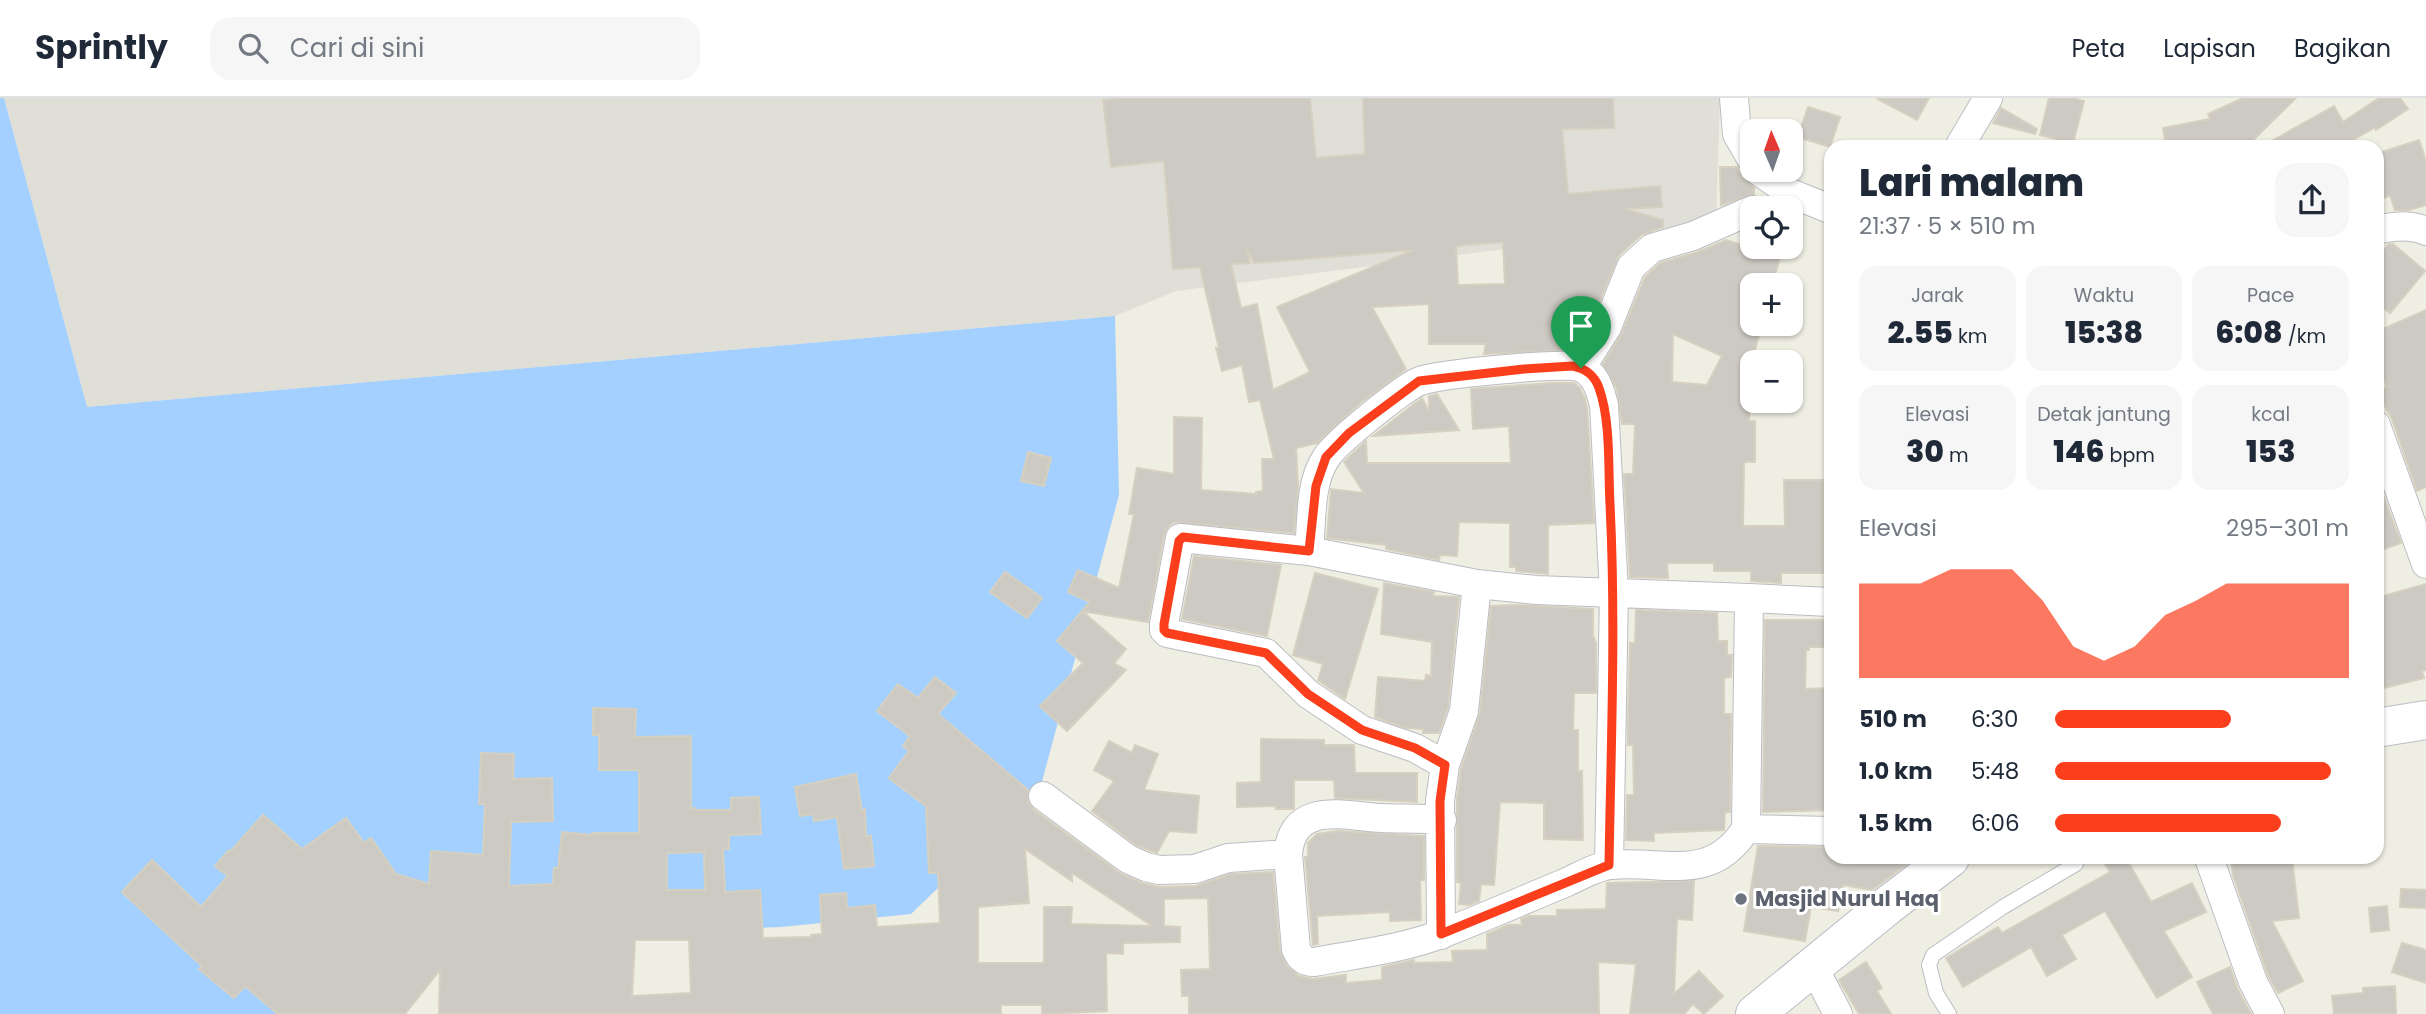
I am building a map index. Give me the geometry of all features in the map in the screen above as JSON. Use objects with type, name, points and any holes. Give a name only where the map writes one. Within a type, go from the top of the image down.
[{"type":"main road","points":[[2384,727],[2426,720]]},
{"type":"main road","points":[[1755,1014],[1942,864]]},
{"type":"street","points":[[1734,98],[1737,134],[1740,139]]},
{"type":"street","points":[[1963,140],[1988,98]]},
{"type":"street","points":[[1774,182],[1790,193],[1824,207]]},
{"type":"street","points":[[1783,196],[1790,193]]},
{"type":"street","points":[[1581,368],[1606,327],[1631,267],[1652,248],[1693,236],[1740,215]]},
{"type":"street","points":[[2384,228],[2397,226],[2426,230]]},
{"type":"street","points":[[1309,551],[1316,486],[1326,457],[1349,433],[1419,381],[1524,369],[1581,368],[1594,377],[1604,405],[1614,592],[1609,865]]},
{"type":"street","points":[[2384,447],[2426,564]]},
{"type":"street","points":[[1445,765],[1415,748],[1362,730],[1308,694],[1266,653],[1170,634],[1164,630],[1180,538],[1309,551],[1477,584],[1536,590],[1824,602]]},
{"type":"street","points":[[1441,934],[1440,801],[1445,765],[1464,711],[1477,584]]},
{"type":"street","points":[[1442,820],[1321,814],[1310,818],[1295,831],[1288,854],[1296,949],[1299,956],[1307,962],[1396,946],[1441,934],[1609,865],[1691,865],[1711,862],[1724,856],[1746,829],[1749,598]]},
{"type":"street","points":[[1043,796],[1128,859],[1146,867],[1159,870],[1195,869],[1228,858],[1288,854]]},
{"type":"street","points":[[1746,829],[1824,831]]},
{"type":"street","points":[[2211,864],[2253,982],[2270,1014]]},
{"type":"street","points":[[1813,966],[1838,1014]]},
{"type":"lane","points":[[1949,1014],[1936,993],[1929,965],[1933,955],[2010,903],[2076,864]]},
{"type":"shaded area","points":[[4,98],[1720,98],[1716,222],[1176,291],[1115,316],[87,407]]},
{"type":"water","points":[[0,98],[4,98],[87,407],[1115,316],[1119,495],[1040,789],[911,914],[781,927],[476,940],[337,1014],[0,1014]]},
{"type":"building","points":[[1310,98],[1316,158],[1365,154],[1363,98],[1613,98],[1614,128],[1562,129],[1568,194],[1660,186],[1662,207],[1625,209],[1663,220],[1663,227],[1641,235],[1619,255],[1592,319],[1573,350],[1484,354],[1486,344],[1429,344],[1429,304],[1372,307],[1406,369],[1360,403],[1317,443],[1296,448],[1298,486],[1294,533],[1174,522],[1164,535],[1148,622],[1082,611],[1090,602],[1068,592],[1078,570],[1119,588],[1134,514],[1129,514],[1137,468],[1174,474],[1174,417],[1202,418],[1201,490],[1256,494],[1263,491],[1262,459],[1274,459],[1260,400],[1249,402],[1242,365],[1222,371],[1200,267],[1173,269],[1164,161],[1111,167],[1103,100]],"holes":[[[1503,242],[1505,284],[1458,285],[1456,246]],[[1247,249],[1254,263],[1413,250],[1277,307],[1310,372],[1273,390],[1257,304],[1241,308],[1231,264],[1250,263]]]},
{"type":"building","points":[[1876,98],[1929,98],[1917,120]]},
{"type":"building","points":[[2049,98],[2084,101],[2074,140],[2040,135]]},
{"type":"building","points":[[2243,98],[2296,98],[2253,140],[2165,140],[2163,128],[2210,119],[2208,114]]},
{"type":"building","points":[[2379,98],[2400,98],[2408,109],[2376,130],[2376,127],[2353,140],[2273,140],[2334,106],[2343,122]]},
{"type":"building","points":[[1808,107],[1840,117],[1832,140],[1824,140],[1824,145],[1803,139],[1803,122]]},
{"type":"building","points":[[2001,108],[2037,129],[2035,134],[1993,123]]},
{"type":"building","points":[[2419,140],[2426,161],[2426,205],[2409,210],[2395,210],[2390,195],[2384,198],[2384,151]]},
{"type":"building","points":[[1720,167],[1737,167],[1740,182],[1747,182],[1754,188],[1754,194],[1740,196],[1740,199],[1721,205]]},
{"type":"building","points":[[1726,240],[1740,244],[1740,259],[1780,259],[1775,273],[1740,273],[1740,336],[1759,336],[1755,350],[1740,350],[1740,413],[1750,413],[1749,421],[1755,421],[1755,462],[1744,462],[1743,526],[1785,526],[1784,480],[1823,480],[1824,573],[1781,573],[1781,583],[1751,581],[1751,571],[1714,571],[1714,563],[1667,563],[1668,578],[1630,577],[1624,474],[1633,474],[1635,424],[1622,424],[1617,389],[1603,364],[1622,333],[1645,277],[1660,263],[1698,252]],"holes":[[[1673,334],[1722,356],[1707,385],[1672,382]]]},
{"type":"building","points":[[2389,244],[2393,244],[2425,271],[2390,313],[2384,308],[2384,250]]},
{"type":"building","points":[[2426,310],[2426,487],[2417,491],[2392,419],[2384,405],[2384,388],[2387,387],[2384,380],[2384,328]]},
{"type":"building","points":[[1574,383],[1580,388],[1585,399],[1594,523],[1548,525],[1548,574],[1516,571],[1516,567],[1510,567],[1510,523],[1459,522],[1457,556],[1440,555],[1439,560],[1386,549],[1386,545],[1327,538],[1331,489],[1364,493],[1344,462],[1366,441],[1367,463],[1511,463],[1509,426],[1473,429],[1471,389]]},
{"type":"building","points":[[1437,394],[1459,430],[1373,436],[1422,398],[1429,411],[1429,396]]},
{"type":"building","points":[[1028,452],[1051,458],[1044,486],[1021,481]]},
{"type":"building","points":[[2384,497],[2401,543],[2384,549]]},
{"type":"building","points":[[1194,556],[1281,565],[1267,636],[1182,619]]},
{"type":"building","points":[[1005,572],[1042,598],[1027,618],[990,592]]},
{"type":"building","points":[[1315,573],[1378,589],[1345,699],[1318,680],[1323,664],[1293,655]]},
{"type":"building","points":[[1384,583],[1434,592],[1433,596],[1459,597],[1448,707],[1439,733],[1423,733],[1423,729],[1406,728],[1375,717],[1378,677],[1425,681],[1426,675],[1431,676],[1432,642],[1381,634]]},
{"type":"building","points":[[2426,584],[2426,670],[2422,671],[2424,678],[2384,688],[2384,596]]},
{"type":"building","points":[[1491,606],[1593,609],[1596,693],[1574,693],[1573,730],[1578,730],[1578,771],[1582,771],[1583,840],[1544,839],[1544,803],[1500,802],[1494,885],[1481,884],[1479,901],[1469,905],[1459,904],[1461,883],[1457,882],[1457,798],[1461,769],[1480,713]]},
{"type":"building","points":[[1636,610],[1717,613],[1718,641],[1727,641],[1727,655],[1732,655],[1731,677],[1724,678],[1724,714],[1731,714],[1730,812],[1725,812],[1724,830],[1654,833],[1654,841],[1626,840],[1627,795],[1634,795],[1633,745],[1628,745],[1628,722],[1630,643],[1635,643]]},
{"type":"building","points":[[1082,611],[1126,649],[1114,663],[1126,670],[1067,731],[1040,706],[1083,663],[1057,641]]},
{"type":"building","points":[[1765,620],[1824,620],[1824,647],[1809,647],[1809,650],[1806,650],[1805,689],[1824,688],[1824,810],[1763,812]]},
{"type":"building","points":[[935,677],[956,693],[938,714],[1028,790],[1028,802],[1033,809],[1121,874],[1159,887],[1196,886],[1231,874],[1273,872],[1280,951],[1288,967],[1299,976],[1313,979],[1346,975],[1346,983],[1382,980],[1382,967],[1414,960],[1414,963],[1453,962],[1452,951],[1487,950],[1487,934],[1508,925],[1522,925],[1521,919],[1529,916],[1557,916],[1557,910],[1606,909],[1607,883],[1694,881],[1692,920],[1677,919],[1674,994],[1699,971],[1723,996],[1704,1014],[1693,1004],[1684,1014],[1630,1014],[1636,964],[1598,962],[1599,1014],[1189,1014],[1189,996],[1182,996],[1181,970],[1210,969],[1208,898],[1164,899],[1164,926],[1180,927],[1180,942],[1123,943],[1123,954],[1106,953],[1107,1011],[1042,1014],[1042,1005],[1001,1005],[1001,1014],[439,1013],[440,970],[405,1014],[278,1014],[245,986],[234,998],[199,969],[202,966],[122,892],[152,860],[201,907],[228,876],[215,866],[263,815],[302,849],[346,818],[364,843],[371,838],[396,874],[429,884],[431,851],[483,855],[485,804],[479,804],[481,753],[514,754],[513,779],[552,778],[553,821],[511,822],[509,886],[553,884],[554,868],[558,868],[562,832],[592,835],[639,833],[639,770],[599,770],[599,735],[593,735],[593,708],[636,709],[635,737],[691,736],[691,808],[731,810],[731,798],[759,797],[761,834],[729,835],[729,849],[723,849],[725,892],[760,890],[763,938],[811,937],[822,934],[820,895],[846,893],[847,908],[875,905],[877,927],[940,923],[938,873],[929,873],[926,806],[889,778],[909,751],[903,746],[910,736],[877,711],[898,684],[918,698]],"holes":[[[1025,849],[1072,881],[1072,873],[1152,926],[1071,924],[1072,907],[1044,907],[1044,963],[978,963],[978,907],[1029,903]],[[704,852],[705,890],[667,890],[667,853]],[[635,940],[689,940],[691,993],[632,996]]]},
{"type":"building","points":[[1261,739],[1324,740],[1324,745],[1354,745],[1355,773],[1417,773],[1417,802],[1335,798],[1334,780],[1294,780],[1294,809],[1276,809],[1276,806],[1237,807],[1237,783],[1261,782]]},
{"type":"building","points":[[1109,741],[1132,753],[1135,745],[1158,754],[1144,790],[1199,796],[1196,833],[1169,831],[1157,853],[1136,845],[1092,811],[1114,781],[1094,770]]},
{"type":"building","points":[[856,774],[862,812],[865,809],[866,836],[871,836],[874,866],[844,869],[837,817],[814,821],[813,814],[800,816],[795,787]]},
{"type":"building","points":[[1337,831],[1424,836],[1424,880],[1420,880],[1421,920],[1390,921],[1390,912],[1317,916],[1318,944],[1313,945],[1305,857],[1308,857],[1308,843],[1317,834]]},
{"type":"building","points":[[1758,846],[1824,847],[1824,864],[1907,864],[1872,890],[1843,885],[1838,911],[1811,907],[1805,941],[1744,931]]},
{"type":"building","points":[[2105,864],[2129,864],[2151,902],[2192,883],[2206,912],[2164,931],[2192,977],[2157,998],[2105,911],[2062,935],[2076,959],[2047,976],[2031,947],[1963,987],[1946,958],[1998,927],[2002,933],[2110,872]]},
{"type":"building","points":[[2232,864],[2293,864],[2299,918],[2272,921],[2303,981],[2278,993],[2268,975],[2233,875]]},
{"type":"building","points":[[2401,889],[2426,890],[2426,908],[2400,907]]},
{"type":"building","points":[[2387,906],[2389,930],[2371,932],[2369,908]]},
{"type":"building","points":[[2402,943],[2426,950],[2426,983],[2392,972]]},
{"type":"building","points":[[1866,962],[1882,988],[1877,991],[1891,1014],[1859,1014],[1839,980]]},
{"type":"building","points":[[2230,967],[2251,1014],[2213,1014],[2197,982]]},
{"type":"building","points":[[2395,986],[2396,1014],[2334,1014],[2332,996],[2363,993],[2363,988]]},
{"type":"place","name":"Masjid Nurul Haq","points":[[1741,899]]},
{"type":"route","points":[[1572,366],[1581,368],[1594,377],[1599,388],[1604,405],[1608,457],[1614,592],[1609,865],[1441,934],[1440,801],[1445,765],[1415,748],[1362,730],[1308,694],[1266,653],[1167,633],[1164,624],[1179,541],[1183,537],[1309,551],[1316,486],[1326,457],[1349,433],[1419,381],[1524,369],[1572,366]]}]
